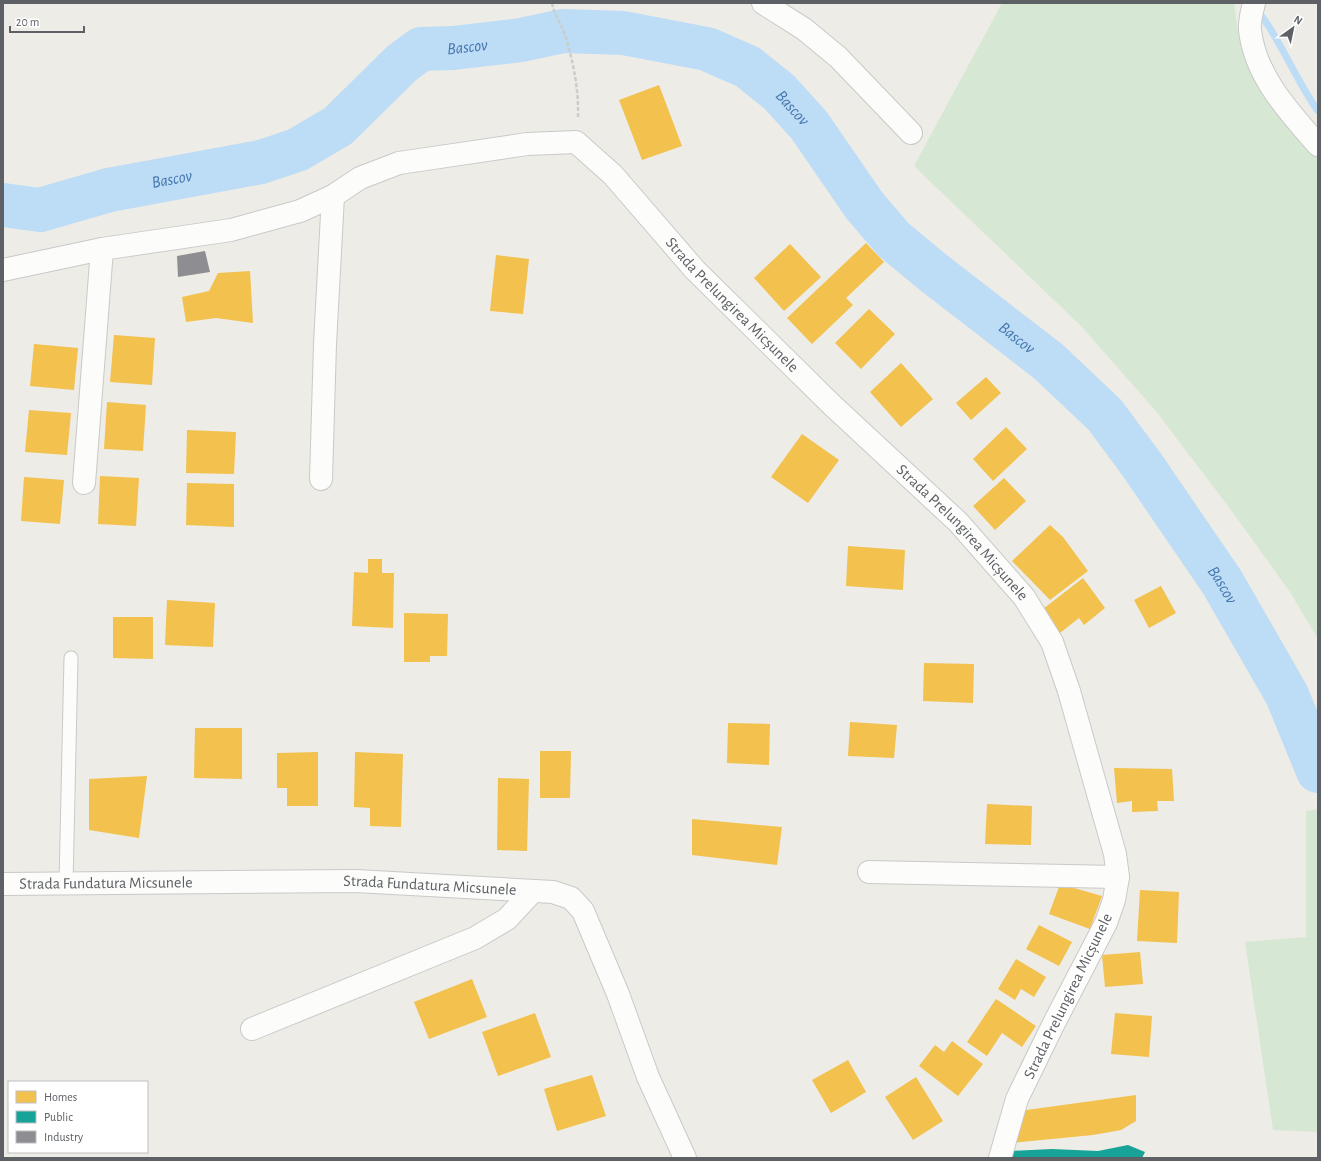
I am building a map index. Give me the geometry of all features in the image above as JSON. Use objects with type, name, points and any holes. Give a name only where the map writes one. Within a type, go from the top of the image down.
[{"type":"street","points":[[763,3],[804,30],[838,57],[911,133]]},
{"type":"street","points":[[1254,3],[1250,30],[1260,65],[1286,108],[1318,145]]},
{"type":"street","points":[[3,270],[102,249],[231,230],[300,211],[333,196],[360,178],[399,163],[528,144],[576,142]]},
{"type":"street","name":"Strada Prelungirea Micșunele","points":[[576,142],[613,175],[695,270],[832,405],[958,522],[1024,597],[1052,642],[1069,691],[1115,854],[1118,877],[1114,900],[1106,923],[1053,1025],[1017,1099],[1000,1158]]},
{"type":"street","points":[[321,479],[325,344],[333,196]]},
{"type":"street","points":[[84,483],[102,249]]},
{"type":"street","points":[[869,872],[1118,877]]},
{"type":"street","name":"Strada Fundatura Micsunele","points":[[3,884],[356,881],[553,892],[571,898],[583,911],[618,994],[648,1077],[685,1158]]},
{"type":"street","points":[[252,1030],[475,938],[507,919],[533,891]]},
{"type":"lane","points":[[66,884],[71,658]]},
{"type":"path","points":[[552,3],[554,13],[563,31],[572,64],[578,104],[576,142]]},
{"type":"green space","points":[[1002,3],[1234,3],[1239,39],[1275,109],[1318,158],[1318,639],[1290,592],[1228,506],[1155,410],[1080,325],[914,166]]},
{"type":"green space","points":[[1318,809],[1318,1132],[1273,1130],[1245,942],[1306,937],[1306,811]]},
{"type":"building: Homes","points":[[659,85],[682,146],[642,160],[619,100]]},
{"type":"building: Homes","points":[[866,243],[884,262],[846,298],[853,305],[812,344],[787,318]]},
{"type":"building: Homes","points":[[790,244],[821,277],[784,311],[754,278]]},
{"type":"building: Homes","points":[[496,255],[529,259],[523,314],[490,311]]},
{"type":"building: Homes","points":[[250,271],[253,323],[216,318],[186,322],[182,297],[209,291],[218,273]]},
{"type":"building: Homes","points":[[869,309],[895,334],[861,369],[835,343]]},
{"type":"building: Homes","points":[[114,335],[155,338],[152,385],[110,382]]},
{"type":"building: Homes","points":[[34,344],[78,348],[74,390],[30,386]]},
{"type":"building: Homes","points":[[901,363],[933,399],[901,427],[870,392]]},
{"type":"building: Homes","points":[[986,377],[1001,393],[971,420],[956,403]]},
{"type":"building: Homes","points":[[107,402],[146,405],[143,451],[104,449]]},
{"type":"building: Homes","points":[[29,410],[71,413],[67,455],[25,452]]},
{"type":"building: Homes","points":[[1006,427],[1027,449],[993,481],[973,459]]},
{"type":"building: Homes","points":[[187,430],[236,432],[234,474],[186,473]]},
{"type":"building: Homes","points":[[802,434],[839,460],[808,503],[771,477]]},
{"type":"building: Homes","points":[[100,476],[139,478],[136,526],[98,524]]},
{"type":"building: Homes","points":[[24,477],[64,480],[60,524],[21,521]]},
{"type":"building: Homes","points":[[1004,478],[1026,501],[995,530],[973,506]]},
{"type":"building: Homes","points":[[187,483],[234,484],[234,527],[186,525]]},
{"type":"building: Homes","points":[[1050,525],[1063,537],[1088,571],[1050,600],[1012,561]]},
{"type":"building: Homes","points":[[848,546],[905,550],[903,590],[846,586]]},
{"type":"building: Homes","points":[[368,559],[382,559],[382,573],[394,573],[393,628],[352,626],[354,572],[368,573]]},
{"type":"building: Homes","points":[[1083,578],[1105,608],[1084,625],[1079,618],[1060,633],[1043,609]]},
{"type":"building: Homes","points":[[1161,586],[1176,613],[1149,628],[1134,600]]},
{"type":"building: Homes","points":[[167,600],[215,603],[213,647],[165,645]]},
{"type":"building: Homes","points":[[404,613],[448,614],[447,656],[430,656],[430,662],[404,662]]},
{"type":"building: Homes","points":[[113,617],[153,617],[153,659],[113,658]]},
{"type":"building: Homes","points":[[924,663],[974,664],[973,703],[923,701]]},
{"type":"building: Homes","points":[[850,722],[897,725],[894,758],[848,756]]},
{"type":"building: Homes","points":[[728,723],[770,724],[769,765],[727,763]]},
{"type":"building: Homes","points":[[195,728],[242,728],[242,779],[194,778]]},
{"type":"building: Homes","points":[[540,751],[571,751],[570,798],[540,798]]},
{"type":"building: Homes","points":[[318,752],[318,806],[287,806],[287,788],[277,788],[277,753]]},
{"type":"building: Homes","points":[[355,752],[403,754],[401,827],[370,826],[370,808],[354,807]]},
{"type":"building: Homes","points":[[1114,768],[1172,769],[1174,801],[1157,801],[1158,811],[1132,812],[1132,801],[1117,803]]},
{"type":"building: Homes","points":[[147,776],[139,838],[89,830],[89,779]]},
{"type":"building: Homes","points":[[498,778],[529,779],[527,851],[497,850]]},
{"type":"building: Homes","points":[[987,804],[1032,806],[1031,845],[985,844]]},
{"type":"building: Homes","points":[[692,819],[782,827],[777,865],[692,855]]},
{"type":"building: Homes","points":[[1060,884],[1102,896],[1090,929],[1049,914]]},
{"type":"building: Homes","points":[[1140,890],[1179,892],[1177,943],[1137,941]]},
{"type":"building: Homes","points":[[1039,925],[1072,942],[1059,966],[1026,949]]},
{"type":"building: Homes","points":[[1140,952],[1143,984],[1105,987],[1102,955]]},
{"type":"building: Homes","points":[[1016,959],[1046,977],[1034,997],[1021,989],[1015,1000],[998,989]]},
{"type":"building: Homes","points":[[472,979],[487,1017],[429,1039],[414,1002]]},
{"type":"building: Homes","points":[[996,999],[1036,1026],[1022,1047],[1002,1033],[987,1056],[967,1042]]},
{"type":"building: Homes","points":[[535,1013],[551,1057],[498,1076],[482,1032]]},
{"type":"building: Homes","points":[[1115,1013],[1152,1016],[1149,1057],[1111,1054]]},
{"type":"building: Homes","points":[[952,1041],[983,1064],[958,1096],[919,1066],[935,1045],[944,1052]]},
{"type":"building: Homes","points":[[848,1060],[866,1092],[831,1113],[812,1080]]},
{"type":"building: Homes","points":[[592,1075],[606,1116],[557,1131],[544,1089]]},
{"type":"building: Homes","points":[[916,1077],[943,1121],[913,1140],[885,1097]]},
{"type":"building: Homes","points":[[1136,1095],[1136,1121],[1121,1130],[1093,1135],[1012,1143],[1019,1111]]},
{"type":"building: Public","points":[[1128,1145],[1145,1152],[1142,1158],[1005,1158],[1010,1151],[1052,1149],[1098,1151]]},
{"type":"building: Industry","points":[[205,251],[210,272],[178,277],[177,256]]},
{"type":"waterway","points":[[1261,15],[1269,26],[1318,111]]},
{"type":"waterway","name":"Bascov","points":[[3,205],[40,210],[109,190],[261,162],[297,150],[338,126],[402,63],[421,49],[453,48],[521,40],[563,31],[623,33],[707,49],[748,67],[779,92],[809,125],[864,205],[894,240],[1049,362],[1105,415],[1142,465],[1222,582],[1287,695],[1318,771]]}]
